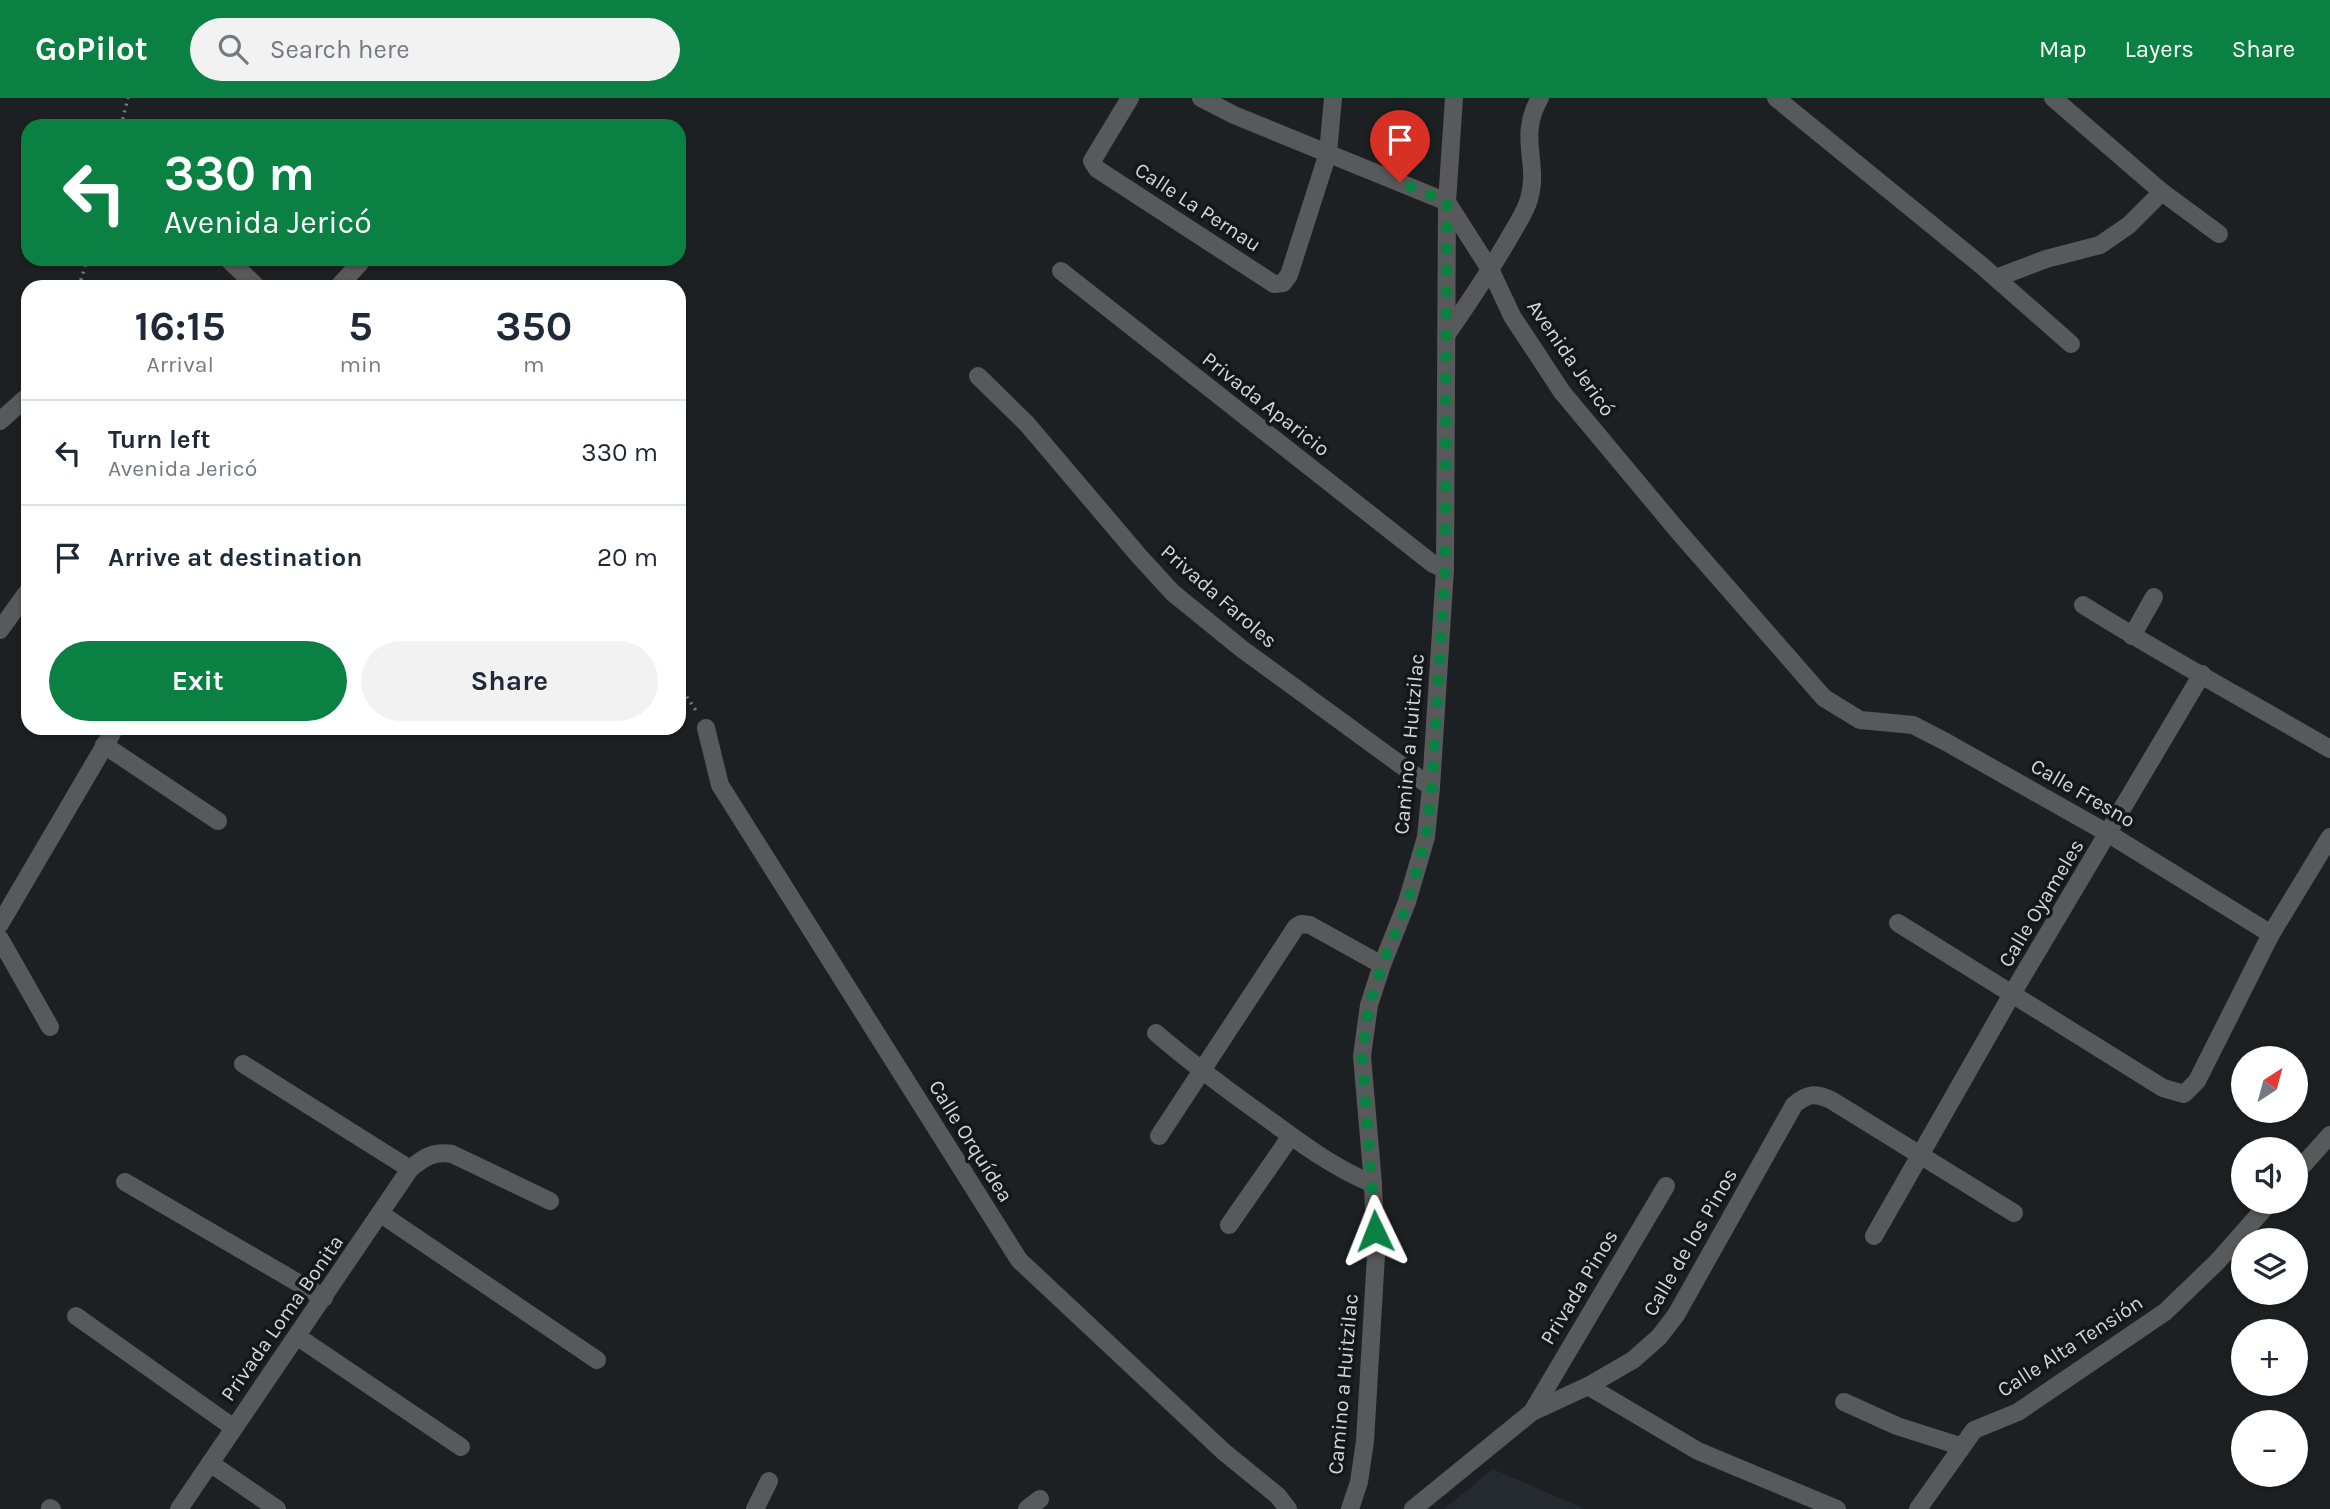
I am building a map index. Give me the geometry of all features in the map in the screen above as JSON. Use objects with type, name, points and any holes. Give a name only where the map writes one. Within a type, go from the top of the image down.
[{"type":"street","name":"Calle La Pernau","points":[[1129,98],[1092,161],[1097,169],[1274,284],[1283,283],[1289,275],[1328,153]]},
{"type":"street","points":[[1201,98],[1234,115],[1447,202]]},
{"type":"street","points":[[1328,153],[1333,98]]},
{"type":"street","name":"Camino a Huitzilac","points":[[1350,1509],[1359,1482],[1365,1441],[1376,1255],[1362,1056],[1369,1005],[1408,902],[1426,837],[1432,787],[1445,569],[1447,202],[1454,98]]},
{"type":"street","points":[[1447,334],[1490,271],[1530,198],[1528,139],[1532,111],[1540,98]]},
{"type":"street","points":[[1776,98],[1996,278],[2071,344]]},
{"type":"street","points":[[2053,98],[2162,192],[2218,234]]},
{"type":"street","points":[[1996,278],[2099,245],[2129,225],[2162,192]]},
{"type":"street","name":"Avenida Jericó","points":[[1447,202],[1490,271],[1512,316],[1562,392],[1809,683],[1824,698],[1860,720]]},
{"type":"street","points":[[235,266],[250,280]]},
{"type":"street","points":[[344,280],[357,266]]},
{"type":"street","name":"Privada Aparicio","points":[[1061,271],[1433,564],[1445,569]]},
{"type":"street","name":"Privada Faroles","points":[[978,376],[1027,424],[1173,593],[1242,649],[1432,787]]},
{"type":"street","points":[[2,417],[21,402]]},
{"type":"street","points":[[2132,636],[2154,597]]},
{"type":"street","points":[[0,630],[21,601]]},
{"type":"street","points":[[2083,605],[2132,636],[2330,748]]},
{"type":"street","name":"Calle Oyameles","points":[[1874,1236],[2012,994],[2202,674]]},
{"type":"street","name":"Calle Fresno","points":[[1860,720],[1913,726],[1946,742],[2109,834],[2271,934]]},
{"type":"street","name":"Calle Orquídea","points":[[706,728],[720,785],[1019,1260],[1224,1452],[1278,1496],[1288,1509]]},
{"type":"street","points":[[0,924],[110,735]]},
{"type":"street","points":[[104,745],[218,821]]},
{"type":"street","points":[[1898,923],[2163,1088],[2184,1094],[2197,1081],[2271,934],[2330,837]]},
{"type":"street","points":[[1159,1136],[1301,923],[1310,925],[1382,965]]},
{"type":"street","points":[[0,939],[50,1027]]},
{"type":"street","points":[[1156,1033],[1202,1072],[1291,1136],[1343,1172],[1373,1184]]},
{"type":"street","points":[[243,1064],[410,1169]]},
{"type":"street","name":"Calle de los Pinos","points":[[1413,1509],[1532,1412],[1588,1386],[1633,1360],[1668,1328],[1794,1105],[1805,1096],[1815,1093],[1831,1100],[1919,1156]]},
{"type":"street","points":[[2308,1160],[2330,1135]]},
{"type":"street","points":[[1230,1225],[1291,1136]]},
{"type":"street","name":"Privada Loma Bonita","points":[[179,1509],[410,1169],[425,1156],[442,1152],[452,1154],[550,1201]]},
{"type":"street","points":[[1919,1156],[2014,1213]]},
{"type":"street","points":[[125,1182],[324,1298]]},
{"type":"street","name":"Privada Pinos","points":[[1532,1412],[1666,1186]]},
{"type":"street","points":[[381,1214],[597,1360]]},
{"type":"street","name":"Calle Alta Tensión","points":[[1918,1509],[1960,1446],[1974,1430],[2018,1412],[2165,1312],[2217,1262],[2259,1214]]},
{"type":"street","points":[[76,1316],[234,1428]]},
{"type":"street","points":[[298,1337],[461,1447]]},
{"type":"street","points":[[1588,1386],[1698,1451],[1837,1509]]},
{"type":"street","points":[[1844,1402],[1897,1426],[1960,1446]]},
{"type":"street","points":[[210,1463],[277,1509]]},
{"type":"street","points":[[755,1509],[769,1481]]},
{"type":"path","points":[[123,119],[128,98]]},
{"type":"path","points":[[686,696],[706,728]]},
{"type":"shaded area","points":[[1493,1469],[1585,1509],[1444,1509]]},
{"type":"route","points":[[1375,1231],[1362,1056],[1369,1005],[1408,902],[1426,837],[1432,787],[1445,569],[1447,202],[1400,182]]}]
